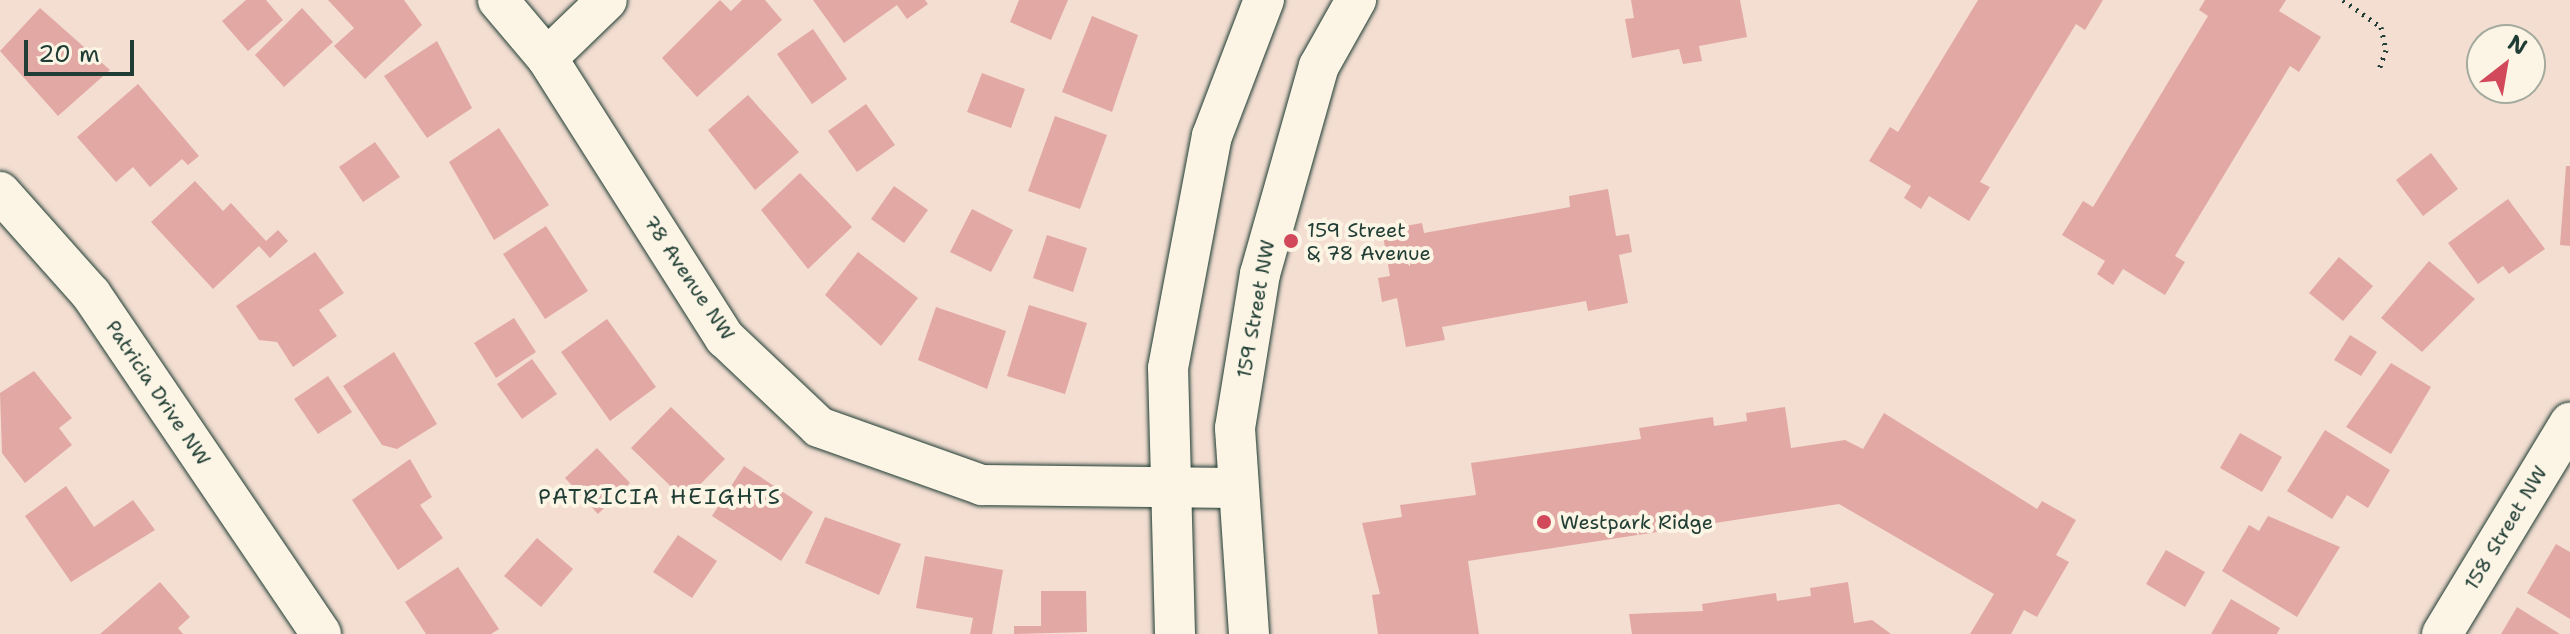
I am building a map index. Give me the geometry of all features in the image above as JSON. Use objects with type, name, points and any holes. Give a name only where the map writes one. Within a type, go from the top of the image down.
[{"type":"street","name":"78 Avenue NW","points":[[498,0],[547,58],[725,338],[819,427],[982,485],[1235,488]]},
{"type":"street","points":[[547,58],[607,0]]},
{"type":"street","points":[[1175,634],[1167,485],[1168,368],[1187,253],[1212,136],[1264,0]]},
{"type":"street","name":"159 Street NW","points":[[1249,634],[1235,488],[1235,428],[1285,169],[1319,66],[1356,0]]},
{"type":"street","name":"Patricia Drive NW","points":[[0,192],[91,294],[302,624]]},
{"type":"street","name":"158 Street NW","points":[[2442,634],[2570,423]]},
{"type":"path","points":[[2343,0],[2381,27],[2386,50],[2379,69]]},
{"type":"building","points":[[246,0],[266,0],[283,20],[248,51],[222,21]]},
{"type":"building","points":[[328,0],[404,0],[422,25],[365,79],[334,46],[354,28]]},
{"type":"building","points":[[720,0],[731,11],[742,0],[765,0],[782,20],[697,97],[662,58]]},
{"type":"building","points":[[813,0],[925,0],[928,4],[907,19],[897,5],[844,43]]},
{"type":"building","points":[[1019,0],[1068,0],[1051,40],[1010,22]]},
{"type":"building","points":[[1631,0],[1740,0],[1747,37],[1699,46],[1702,61],[1683,64],[1679,49],[1632,58],[1625,19],[1634,18]]},
{"type":"building","points":[[1978,0],[2103,0],[2085,30],[2076,24],[1980,182],[1990,187],[1969,221],[1929,196],[1921,209],[1904,198],[1911,186],[1869,161],[1890,127],[1898,132]]},
{"type":"building","points":[[2205,0],[2286,0],[2279,11],[2321,37],[2299,72],[2290,66],[2175,256],[2185,262],[2165,295],[2123,269],[2113,285],[2097,274],[2105,261],[2062,235],[2083,201],[2093,207],[2208,16],[2199,10]]},
{"type":"building","points":[[40,8],[110,70],[58,116],[0,51]]},
{"type":"building","points":[[302,8],[333,42],[284,87],[255,55]]},
{"type":"building","points":[[1092,16],[1138,35],[1112,112],[1062,92]]},
{"type":"building","points":[[813,29],[847,79],[812,104],[777,54]]},
{"type":"building","points":[[437,41],[472,108],[427,138],[384,76]]},
{"type":"building","points":[[982,73],[1025,89],[1011,128],[967,112]]},
{"type":"building","points":[[138,84],[199,156],[188,165],[182,159],[150,187],[133,167],[116,182],[77,137]]},
{"type":"building","points":[[748,95],[799,152],[755,190],[708,130]]},
{"type":"building","points":[[866,104],[895,145],[857,172],[828,131]]},
{"type":"building","points":[[1055,116],[1107,135],[1080,209],[1028,191]]},
{"type":"building","points":[[499,128],[549,205],[494,240],[449,162]]},
{"type":"building","points":[[375,142],[400,177],[363,202],[339,167]]},
{"type":"building","points":[[2431,153],[2458,189],[2423,216],[2396,180]]},
{"type":"building","points":[[2566,166],[2570,166],[2570,246],[2560,245]]},
{"type":"building","points":[[800,173],[852,227],[808,269],[761,210]]},
{"type":"building","points":[[195,181],[223,211],[231,203],[266,241],[278,230],[288,241],[270,258],[259,246],[213,289],[151,222]]},
{"type":"building","points":[[894,186],[928,210],[904,243],[871,219]]},
{"type":"building","points":[[1608,189],[1616,236],[1629,234],[1632,252],[1619,255],[1628,303],[1588,311],[1586,301],[1442,327],[1445,340],[1406,347],[1397,298],[1382,302],[1378,278],[1390,276],[1382,230],[1422,223],[1424,233],[1570,207],[1569,196]]},
{"type":"building","points":[[2508,199],[2545,249],[2509,274],[2503,266],[2478,284],[2448,243]]},
{"type":"building","points":[[972,209],[1013,230],[991,272],[950,252]]},
{"type":"building","points":[[546,226],[588,291],[545,319],[503,254]]},
{"type":"building","points":[[1047,235],[1087,248],[1073,292],[1033,278]]},
{"type":"building","points":[[315,252],[344,293],[319,310],[337,336],[293,367],[277,342],[259,340],[236,306]]},
{"type":"building","points":[[858,252],[918,298],[881,346],[825,295]]},
{"type":"building","points":[[2339,257],[2373,286],[2343,321],[2309,293]]},
{"type":"building","points":[[2429,261],[2475,299],[2422,352],[2381,318]]},
{"type":"building","points":[[1029,305],[1087,323],[1065,394],[1007,376]]},
{"type":"building","points":[[936,307],[1006,331],[987,389],[918,360]]},
{"type":"building","points":[[514,318],[536,352],[496,378],[474,343]]},
{"type":"building","points":[[607,319],[656,387],[610,421],[561,352]]},
{"type":"building","points":[[2350,335],[2377,352],[2361,376],[2334,360]]},
{"type":"building","points":[[394,352],[437,424],[397,449],[382,445],[343,386]]},
{"type":"building","points":[[532,359],[557,394],[522,419],[497,384]]},
{"type":"building","points":[[2391,363],[2431,387],[2391,454],[2346,427]]},
{"type":"building","points":[[34,371],[72,418],[59,428],[72,445],[25,483],[2,453],[0,393]]},
{"type":"building","points":[[328,376],[352,412],[318,434],[294,399]]},
{"type":"building","points":[[671,407],[725,459],[685,500],[631,448]]},
{"type":"building","name":"Westpark Ridge","points":[[1785,407],[1791,448],[1845,440],[1863,449],[1884,413],[2037,509],[2042,501],[2076,520],[2056,555],[2069,562],[2037,617],[2024,610],[2011,634],[1970,634],[1994,594],[1839,504],[1468,561],[1479,634],[1378,634],[1372,595],[1380,594],[1362,523],[1402,517],[1400,505],[1476,495],[1471,463],[1641,439],[1639,428],[1713,417],[1714,426],[1747,421],[1746,413]]},
{"type":"building","points":[[2325,430],[2390,470],[2368,508],[2347,495],[2332,519],[2287,491]]},
{"type":"building","points":[[2240,433],[2282,457],[2262,492],[2220,468]]},
{"type":"building","points":[[597,448],[630,483],[598,514],[565,478]]},
{"type":"building","points":[[410,459],[432,497],[420,505],[443,538],[398,570],[352,500]]},
{"type":"building","points":[[744,466],[813,512],[781,561],[712,516]]},
{"type":"building","points":[[66,486],[94,527],[133,500],[155,530],[71,582],[25,516]]},
{"type":"building","points":[[2268,516],[2340,547],[2297,617],[2222,571],[2249,525],[2259,531]]},
{"type":"building","points":[[825,517],[901,544],[879,595],[805,563]]},
{"type":"building","points":[[678,535],[717,561],[692,598],[653,572]]},
{"type":"building","points":[[537,538],[573,569],[541,607],[504,576]]},
{"type":"building","points":[[2556,544],[2570,552],[2570,619],[2527,593]]},
{"type":"building","points":[[2166,550],[2205,572],[2185,607],[2146,584]]},
{"type":"building","points":[[925,556],[1003,570],[992,634],[970,634],[973,618],[916,608]]},
{"type":"building","points":[[458,567],[499,629],[491,634],[426,634],[405,602]]},
{"type":"building","points":[[160,582],[190,617],[178,628],[183,634],[100,634]]},
{"type":"building","points":[[1848,582],[1854,623],[1872,620],[1891,634],[1632,634],[1629,614],[1703,611],[1702,604],[1776,593],[1777,601],[1811,596],[1810,588]]},
{"type":"building","points":[[1041,591],[1086,591],[1087,632],[1014,634],[1014,626],[1041,626]]},
{"type":"building","points":[[2231,599],[2280,628],[2277,634],[2211,634]]},
{"type":"building","points":[[2517,607],[2560,634],[2501,634]]},
{"type":"place","name":"159 Street & 78 Avenue","points":[[1291,241]]},
{"type":"place","name":"Westpark Ridge","points":[[1544,522]]},
{"type":"district","name":"PATRICIA HEIGHTS","points":[[660,497]]}]
